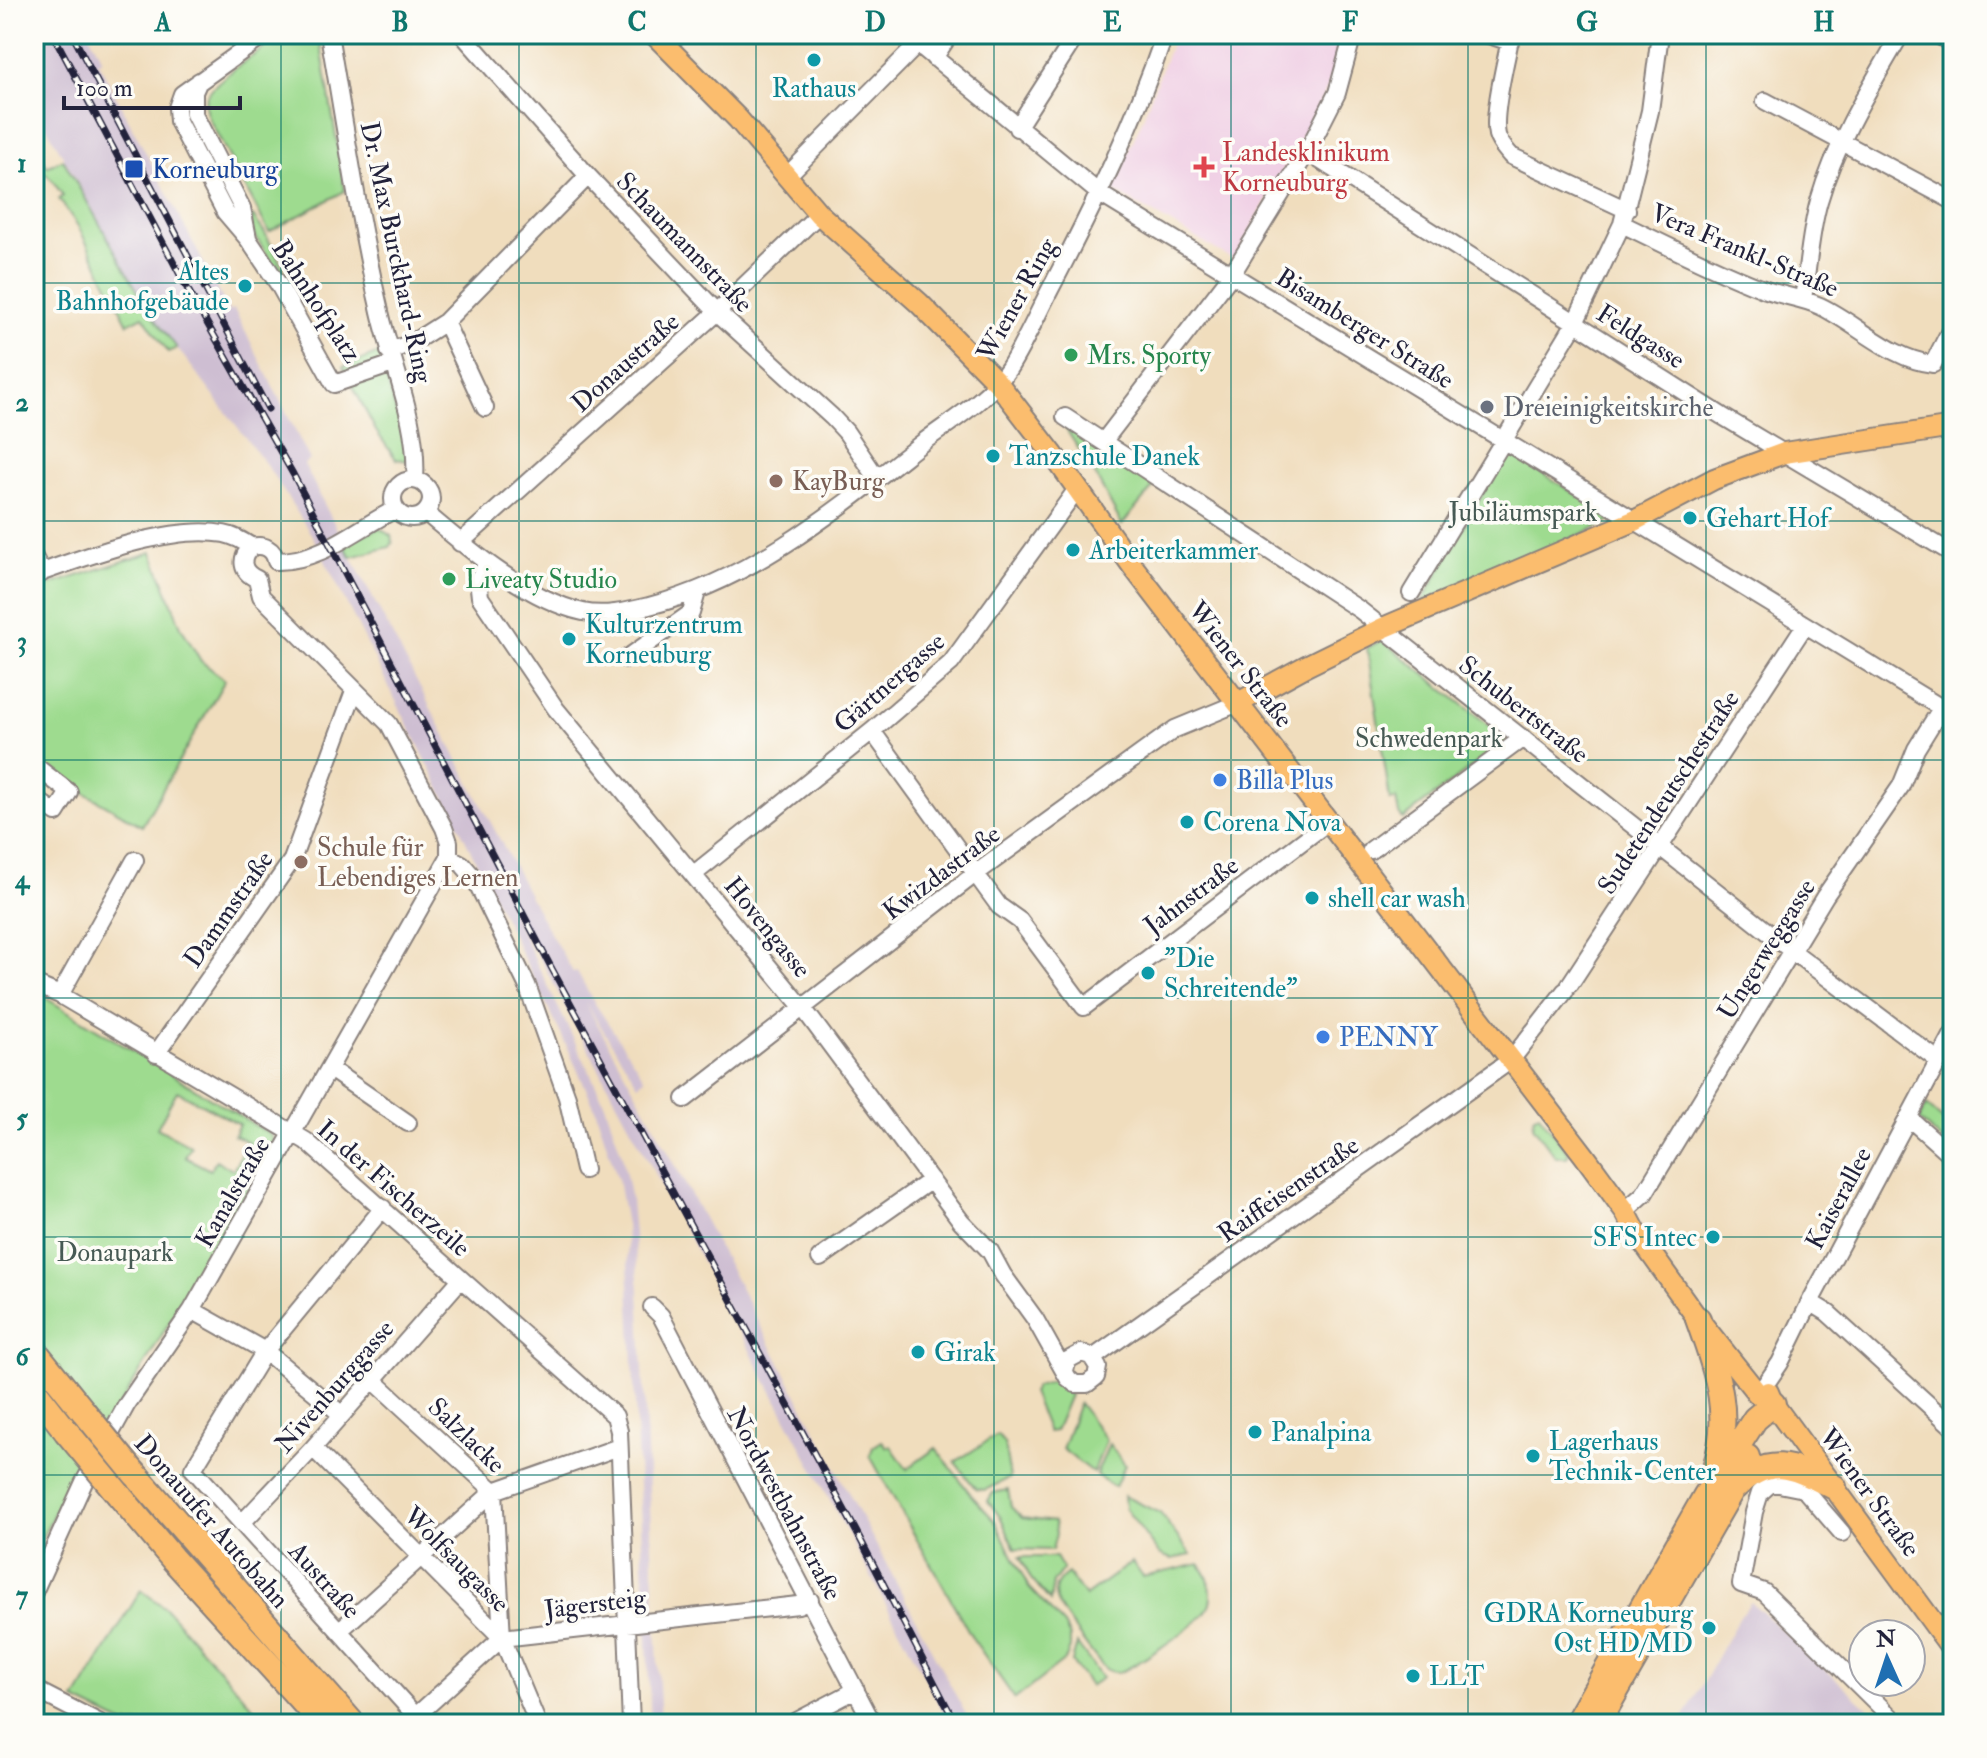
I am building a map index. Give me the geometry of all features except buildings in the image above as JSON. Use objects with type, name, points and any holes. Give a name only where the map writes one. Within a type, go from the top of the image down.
[{"type":"highway","points":[[1698,1319],[1718,1380],[1724,1420],[1718,1459],[1718,1494]]},
{"type":"highway","name":"Donauufer Autobahn","points":[[34,1350],[135,1474],[353,1724]]},
{"type":"highway","points":[[1597,1724],[1770,1388]]},
{"type":"highway","name":"Donauufer Autobahn","points":[[34,1390],[172,1558],[323,1724]]},
{"type":"highway","points":[[1576,1724],[1718,1494],[1758,1469],[1778,1465],[1798,1469],[1834,1487]]},
{"type":"main road","name":"Wiener Straße","points":[[654,34],[738,119],[819,214],[939,322],[997,382],[1103,527],[1625,1211],[1637,1234],[1698,1319],[1757,1393],[1770,1388]]},
{"type":"main road","points":[[1238,703],[1383,628],[1634,521],[1714,479],[1784,453],[1953,427]]},
{"type":"main road","name":"Wiener Straße","points":[[1625,1211],[1647,1228],[1770,1388],[1834,1487],[1952,1646]]},
{"type":"street","name":"Bahnhofplatz","points":[[266,34],[199,81],[194,92],[194,114],[242,208],[248,239],[279,285],[334,384],[391,358]]},
{"type":"street","name":"Dr. Max Burckhard-Ring","points":[[329,34],[360,220],[391,358],[413,432],[415,480],[425,485],[431,494],[431,504],[426,513]]},
{"type":"street","name":"Schaumannstraße","points":[[462,34],[588,176],[717,312],[832,417],[877,478]]},
{"type":"street","points":[[934,58],[950,34]]},
{"type":"street","points":[[1017,128],[1077,34]]},
{"type":"street","name":"Wiener Ring","points":[[697,592],[750,567],[877,478],[997,382],[1009,368],[1100,194],[1142,98],[1165,34]]},
{"type":"street","points":[[1103,442],[1232,274],[1307,152],[1337,93],[1353,34]]},
{"type":"street","points":[[1486,34],[1510,38]]},
{"type":"street","points":[[1411,593],[1575,323],[1625,217],[1650,111],[1660,34]]},
{"type":"street","points":[[1803,299],[1819,202],[1842,142],[1901,34]]},
{"type":"street","points":[[1937,34],[1953,45]]},
{"type":"street","name":"Vera Frankl-Straße","points":[[1510,38],[1496,133],[1511,156],[1760,288],[1803,299],[1842,317],[1862,334],[1918,361],[1933,364],[1953,325]]},
{"type":"street","points":[[786,177],[814,150],[912,39]]},
{"type":"street","name":"Bisamberger Straße","points":[[912,39],[1100,194],[1947,711]]},
{"type":"street","points":[[1765,101],[1953,201]]},
{"type":"street","name":"Feldgasse","points":[[1307,152],[1722,416],[1953,554]]},
{"type":"street","points":[[391,358],[445,322],[588,176]]},
{"type":"street","name":"Donaustraße","points":[[466,538],[717,312],[819,214]]},
{"type":"street","points":[[445,322],[485,408]]},
{"type":"street","name":"Schubertstraße","points":[[1065,417],[1360,610],[1792,951],[1939,1061]]},
{"type":"street","points":[[415,480],[402,483],[395,490],[393,500],[402,515],[411,518],[426,513],[466,538],[487,564],[558,603],[594,613],[633,610],[697,592]]},
{"type":"street","name":"Gärtnergasse","points":[[694,874],[872,731],[951,663],[1077,489]]},
{"type":"street","points":[[276,561],[294,562],[318,553],[396,509]]},
{"type":"street","points":[[34,557],[38,574],[128,545],[189,534],[226,534],[252,547],[268,548],[276,561]]},
{"type":"street","points":[[252,547],[244,557],[243,565],[246,572],[257,579],[272,573],[276,561]]},
{"type":"street","name":"Hovengasse","points":[[487,564],[478,579],[480,597],[542,690],[803,1008],[961,1221],[990,1251],[1071,1381],[1087,1384],[1097,1374],[1097,1363],[1093,1358]]},
{"type":"street","points":[[257,579],[258,588],[267,603],[389,724],[397,736],[444,828],[449,842],[449,857],[462,864],[475,879],[527,985],[567,1097],[584,1170]]},
{"type":"street","points":[[626,659],[691,613],[697,592]]},
{"type":"street","name":"Sudetendeutschestraße","points":[[1511,1060],[1567,988],[1805,625]]},
{"type":"street","name":"Dammstraße","points":[[156,1054],[292,860],[354,691]]},
{"type":"street","name":"Kwizdastraße","points":[[685,1099],[975,874],[1175,729],[1238,703]]},
{"type":"street","name":"Ungerweggasse","points":[[1625,1211],[1644,1194],[1825,896],[1901,786],[1916,749],[1947,711]]},
{"type":"street","points":[[872,731],[975,874]]},
{"type":"street","points":[[1371,850],[1523,738]]},
{"type":"street","points":[[34,765],[69,792],[56,813],[34,798]]},
{"type":"street","name":"Jahnstraße","points":[[975,874],[999,906],[1020,921],[1084,1007],[1328,822]]},
{"type":"street","name":"Kanalstraße","points":[[34,1592],[84,1482],[127,1404],[192,1310],[449,857]]},
{"type":"street","points":[[60,995],[135,860]]},
{"type":"street","name":"In der Fischerzeile","points":[[34,984],[60,995],[277,1126],[294,1133],[383,1208],[615,1416],[619,1447]]},
{"type":"street","name":"Kaiserallee","points":[[1770,1388],[1810,1302],[1953,1034]]},
{"type":"street","name":"Raiffeisenstraße","points":[[1093,1358],[1511,1060]]},
{"type":"street","points":[[330,1069],[408,1123]]},
{"type":"street","points":[[1909,1118],[1953,1157]]},
{"type":"street","points":[[820,1258],[931,1180]]},
{"type":"street","points":[[265,1351],[383,1208]]},
{"type":"street","name":"Nivenburggasse","points":[[242,1523],[313,1448],[461,1279]]},
{"type":"street","points":[[1810,1302],[1828,1313],[1953,1427]]},
{"type":"street","name":"Nordwestbahnstraße","points":[[652,1307],[661,1316],[873,1724]]},
{"type":"street","points":[[192,1310],[265,1351],[341,1414]]},
{"type":"street","name":"Hovengasse","points":[[1035,1319],[1076,1354]]},
{"type":"street","name":"Austraße","points":[[265,1351],[193,1469],[419,1720]]},
{"type":"street","points":[[1065,1370],[1068,1360],[1076,1354],[1084,1353],[1093,1358]]},
{"type":"street","name":"Salzlacke","points":[[372,1379],[494,1491],[502,1638]]},
{"type":"street","points":[[339,1631],[494,1491],[619,1447],[631,1724]]},
{"type":"street","name":"Wolfsaugasse","points":[[313,1448],[502,1638],[538,1724]]},
{"type":"street","points":[[1842,1533],[1804,1489],[1770,1484],[1760,1493],[1754,1512],[1741,1584],[1764,1592],[1898,1724]]},
{"type":"street","name":"Jägersteig","points":[[502,1638],[798,1605],[810,1600]]},
{"type":"street","points":[[419,1720],[502,1638]]},
{"type":"street","points":[[34,1689],[102,1724]]},
{"type":"street","points":[[791,1724],[856,1690]]},
{"type":"shaded area","points":[[34,34],[89,34],[103,60],[98,62],[229,311],[234,309],[310,460],[304,464],[345,545],[539,914],[573,972],[577,971],[645,1079],[638,1084],[585,1002],[654,1125],[971,1724],[950,1724],[507,897],[605,1104],[622,1155],[631,1200],[639,1290],[661,1724],[651,1724],[626,1225],[618,1180],[595,1108],[441,790],[313,537],[268,467],[149,311],[34,104]]},
{"type":"shaded area","name":"Landesklinikum Korneuburg","points":[[1175,34],[1343,34],[1328,87],[1234,260],[1112,190]]},
{"type":"shaded area","points":[[1751,1602],[1847,1689],[1847,1698],[1856,1698],[1885,1724],[1680,1724],[1740,1616]]},
{"type":"green space","points":[[285,34],[319,34],[345,191],[269,232],[208,117],[205,103],[218,83]]},
{"type":"green space","points":[[41,154],[47,167],[63,159],[149,311],[177,348],[168,352],[143,316],[128,324],[78,226],[59,199],[63,196],[52,180],[34,164]]},
{"type":"green space","points":[[253,216],[294,289],[291,291],[253,233]]},
{"type":"green space","points":[[379,353],[396,412],[400,412],[409,461],[396,459],[376,431],[343,367]]},
{"type":"green space","points":[[1060,420],[1155,485],[1122,525],[1093,471]]},
{"type":"green space","name":"Jubiläumspark","points":[[1507,451],[1616,519],[1420,605]]},
{"type":"green space","points":[[379,528],[391,536],[393,542],[390,547],[351,557],[343,543]]},
{"type":"green space","points":[[152,552],[181,627],[201,661],[225,680],[142,826],[34,759],[34,590]]},
{"type":"green space","name":"Schwedenpark","points":[[1382,640],[1507,740],[1403,819],[1396,799],[1390,800],[1367,648]]},
{"type":"green space","name":"Donaupark","points":[[34,991],[271,1135],[275,1144],[75,1487],[68,1484],[34,1554]],"holes":[[[177,1091],[239,1124],[234,1135],[248,1142],[233,1170],[216,1160],[210,1170],[185,1157],[191,1146],[157,1128]]]},
{"type":"green space","points":[[1926,1105],[1953,1129],[1953,1150],[1919,1120]]},
{"type":"green space","points":[[1539,1114],[1569,1153],[1567,1157],[1556,1157],[1533,1126],[1534,1116]]},
{"type":"green space","points":[[1056,1380],[1070,1395],[1055,1431],[1048,1432],[1032,1392],[1036,1386]]},
{"type":"green space","points":[[1079,1403],[1106,1440],[1093,1473],[1062,1449]]},
{"type":"green space","points":[[997,1435],[1004,1443],[1010,1478],[985,1490],[976,1489],[955,1462]]},
{"type":"green space","points":[[882,1441],[887,1447],[890,1445],[907,1469],[936,1448],[995,1521],[1029,1588],[1064,1625],[1070,1637],[1066,1659],[1015,1699],[973,1639],[870,1456],[873,1447]]},
{"type":"green space","points":[[1109,1444],[1125,1465],[1115,1487],[1096,1475]]},
{"type":"green space","points":[[1008,1490],[1011,1507],[1022,1518],[1054,1522],[1056,1534],[1052,1550],[1015,1549],[1001,1518],[988,1501],[993,1493]]},
{"type":"green space","points":[[1124,1496],[1160,1513],[1191,1555],[1171,1559],[1159,1554],[1125,1508]]},
{"type":"green space","points":[[1020,1557],[1056,1557],[1063,1569],[1053,1582],[1050,1601],[1031,1579]]},
{"type":"green space","points":[[1132,1562],[1143,1577],[1199,1564],[1209,1582],[1210,1602],[1204,1614],[1176,1637],[1134,1665],[1113,1672],[1102,1665],[1079,1635],[1058,1604],[1055,1591],[1059,1581],[1068,1573],[1085,1596]]},
{"type":"green space","points":[[141,1590],[165,1608],[268,1724],[124,1724],[75,1700]]},
{"type":"green space","points":[[1077,1644],[1102,1678],[1090,1686],[1072,1662]]},
{"type":"railway","points":[[53,34],[187,288],[293,474],[551,967],[856,1531],[956,1724]]},
{"type":"railway","points":[[72,34],[268,409]]},
{"type":"place","name":"Rathaus","points":[[814,60]]},
{"type":"place","name":"Landesklinikum Korneuburg","points":[[1204,167]]},
{"type":"place","name":"Korneuburg","points":[[134,169]]},
{"type":"place","name":"Altes Bahnhofgebäude","points":[[245,286]]},
{"type":"place","name":"Mrs. Sporty","points":[[1071,355]]},
{"type":"place","name":"Dreieinigkeitskirche","points":[[1487,407]]},
{"type":"place","name":"Tanzschule Danek","points":[[993,456]]},
{"type":"place","name":"KayBurg","points":[[776,481]]},
{"type":"place","name":"Gehart Hof","points":[[1690,518]]},
{"type":"place","name":"Arbeiterkammer","points":[[1073,550]]},
{"type":"place","name":"Liveaty Studio","points":[[449,579]]},
{"type":"place","name":"Kulturzentrum Korneuburg","points":[[569,639]]},
{"type":"place","name":"Billa Plus","points":[[1220,780]]},
{"type":"place","name":"Corena Nova","points":[[1187,822]]},
{"type":"place","name":"Schule für Lebendiges Lernen","points":[[301,862]]},
{"type":"place","name":"shell car wash","points":[[1312,898]]},
{"type":"place","name":"\"Die Schreitende\"","points":[[1148,973]]},
{"type":"place","name":"PENNY","points":[[1323,1037]]},
{"type":"place","name":"SFS Intec","points":[[1713,1237]]},
{"type":"place","name":"Girak","points":[[918,1352]]},
{"type":"place","name":"Panalpina","points":[[1255,1432]]},
{"type":"place","name":"Lagerhaus Technik-Center","points":[[1533,1456]]},
{"type":"place","name":"GDRA Korneuburg Ost HD/MD","points":[[1709,1628]]},
{"type":"place","name":"LLT","points":[[1413,1676]]}]
